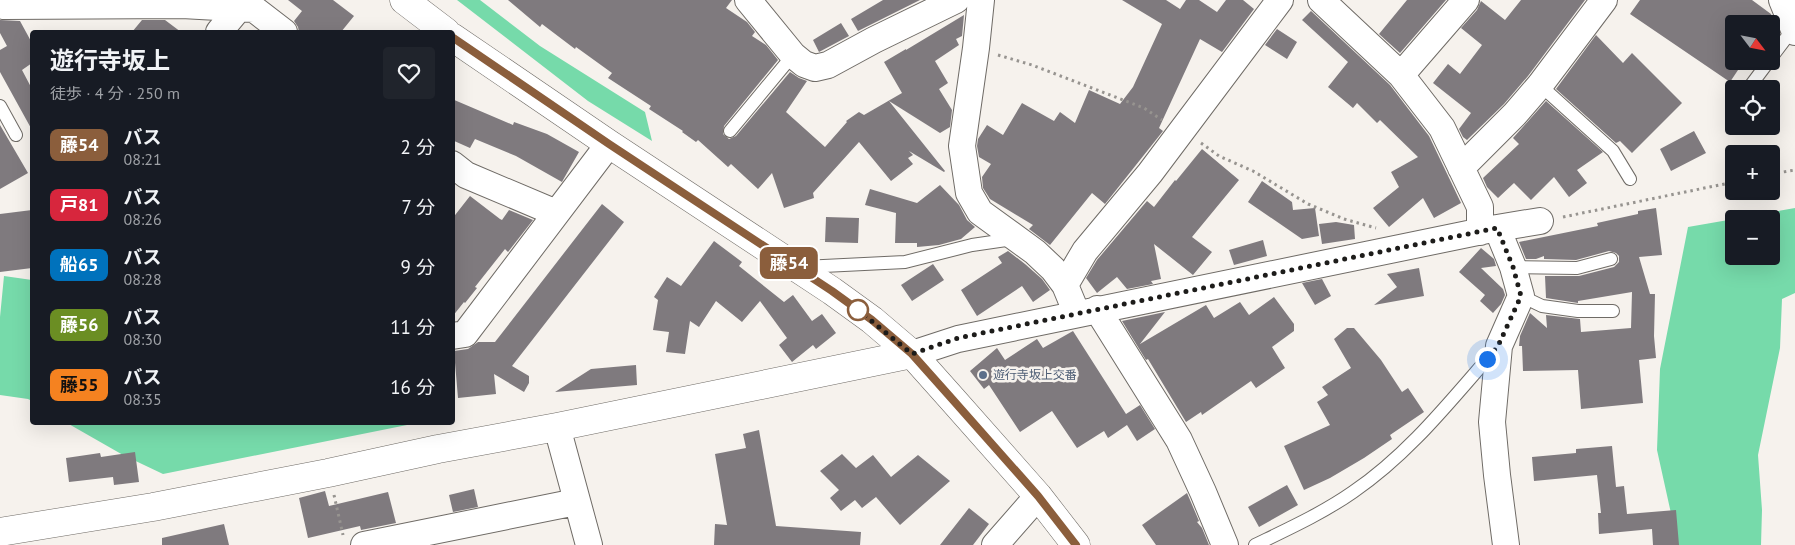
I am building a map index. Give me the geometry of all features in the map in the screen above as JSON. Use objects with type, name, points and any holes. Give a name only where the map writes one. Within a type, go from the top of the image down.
[{"type":"street","points":[[404,0],[443,30]]},
{"type":"street","points":[[748,0],[793,55],[804,64],[814,68],[828,65],[956,0]]},
{"type":"street","points":[[981,0],[962,146],[969,194],[980,212],[1034,252],[1053,269],[1087,312],[1179,440],[1204,492],[1225,545]]},
{"type":"street","points":[[1321,0],[1401,75],[1442,128],[1480,207],[1488,230],[1513,267],[1521,296],[1498,346],[1492,422],[1496,475],[1506,545]]},
{"type":"street","points":[[1401,75],[1466,0]]},
{"type":"street","points":[[1461,168],[1515,114],[1540,85],[1604,0]]},
{"type":"street","points":[[1782,0],[1794,30]]},
{"type":"street","points":[[1065,284],[1085,251],[1150,173],[1274,2]]},
{"type":"street","points":[[1,6],[182,3],[254,9],[281,30]]},
{"type":"street","points":[[221,30],[239,8]]},
{"type":"street","points":[[455,39],[872,320],[912,354],[1038,496],[1076,545]]},
{"type":"street","points":[[455,336],[465,334],[609,144]]},
{"type":"street","points":[[457,177],[556,213]]},
{"type":"street","points":[[0,532],[153,507],[328,473],[438,449],[557,427],[912,354],[958,338],[1540,221]]},
{"type":"street","points":[[557,427],[589,545]]},
{"type":"street","points":[[995,545],[1038,496]]},
{"type":"street","points":[[354,540],[576,502]]},
{"type":"lane","points":[[1780,47],[1794,30]]},
{"type":"lane","points":[[730,131],[793,55]]},
{"type":"lane","points":[[1540,85],[1613,151],[1630,179]]},
{"type":"lane","points":[[0,106],[16,135]]},
{"type":"lane","points":[[796,268],[905,262],[972,245],[1016,238]]},
{"type":"lane","points":[[1513,267],[1577,268],[1611,259]]},
{"type":"lane","points":[[1521,296],[1542,306],[1578,311],[1613,311]]},
{"type":"lane","points":[[1255,545],[1288,529],[1353,492],[1398,455],[1429,425],[1498,346]]},
{"type":"path","points":[[1780,172],[1795,170]]},
{"type":"path","points":[[1540,221],[1725,184]]},
{"type":"path","points":[[328,473],[354,540]]},
{"type":"green space","points":[[457,0],[480,0],[540,46],[645,112],[652,141],[588,101]]},
{"type":"green space","points":[[1795,208],[1795,293],[1782,299],[1780,348],[1758,455],[1762,510],[1761,545],[1678,545],[1657,450],[1660,369],[1688,227],[1725,220],[1725,265],[1780,265],[1780,211]]},
{"type":"green space","points":[[4,276],[30,280],[30,400],[0,395],[0,317]]},
{"type":"green space","points":[[70,425],[407,425],[163,474],[123,455]]},
{"type":"building","points":[[288,0],[333,0],[354,16],[343,30],[299,30],[294,21],[302,11]]},
{"type":"building","points":[[508,0],[732,0],[726,8],[747,22],[755,32],[752,36],[766,45],[778,60],[724,126],[723,134],[729,139],[736,136],[790,72],[807,81],[786,112],[825,147],[846,121],[859,112],[864,115],[902,93],[884,62],[964,15],[962,36],[956,39],[959,45],[935,61],[948,83],[939,89],[952,110],[950,127],[940,133],[889,101],[945,171],[909,151],[913,155],[908,158],[913,164],[891,181],[859,142],[813,193],[814,198],[784,208],[772,173],[758,189],[731,164],[728,167],[698,140],[696,142],[683,131],[649,109],[651,106],[608,78],[612,73],[576,47],[575,49],[542,24],[540,27]]},
{"type":"building","points":[[883,0],[920,0],[858,31],[851,19]]},
{"type":"building","points":[[1122,0],[1166,0],[1180,9],[1186,0],[1199,0],[1217,12],[1226,0],[1243,0],[1254,9],[1222,52],[1200,39],[1159,128],[1163,131],[1105,204],[1092,193],[1050,245],[1029,229],[1033,225],[990,199],[983,188],[982,177],[991,164],[979,157],[978,139],[987,125],[1003,135],[1022,103],[1054,121],[1060,112],[1075,123],[1089,90],[1120,104],[1133,87],[1162,24]]},
{"type":"building","points":[[1407,0],[1446,0],[1400,53],[1379,34]]},
{"type":"building","points":[[1521,0],[1585,0],[1528,76],[1504,104],[1467,140],[1459,129],[1471,113],[1433,83],[1448,64],[1460,74],[1482,45],[1461,28],[1477,10],[1481,1],[1505,20]]},
{"type":"building","points":[[1640,0],[1752,0],[1771,15],[1725,15],[1725,70],[1738,70],[1731,80],[1727,80],[1630,14]]},
{"type":"building","points":[[1311,11],[1390,85],[1429,136],[1461,203],[1434,218],[1423,198],[1389,227],[1373,208],[1399,187],[1391,172],[1418,157],[1380,120],[1377,123],[1357,103],[1353,108],[1328,87],[1348,62],[1302,20]]},
{"type":"building","points":[[0,20],[20,21],[30,39],[30,64],[22,70],[30,85],[30,126],[0,72],[0,50],[7,46],[0,33]]},
{"type":"building","points":[[142,20],[165,20],[178,30],[134,30]]},
{"type":"building","points":[[841,23],[849,36],[819,52],[813,40]]},
{"type":"building","points":[[1277,29],[1297,42],[1287,59],[1265,45]]},
{"type":"building","points":[[1596,35],[1623,63],[1632,53],[1682,103],[1632,153],[1620,141],[1616,143],[1556,89]]},
{"type":"building","points":[[455,100],[513,125],[514,122],[547,134],[579,152],[562,182],[516,156],[475,139],[470,148],[455,141]]},
{"type":"building","points":[[1546,101],[1603,152],[1577,170],[1587,183],[1569,197],[1554,177],[1531,200],[1514,183],[1498,198],[1487,187],[1483,178],[1519,144],[1513,138]]},
{"type":"building","points":[[0,125],[28,173],[0,189]]},
{"type":"building","points":[[1694,131],[1706,153],[1671,171],[1660,149]]},
{"type":"building","points":[[1202,149],[1239,180],[1192,237],[1212,252],[1193,275],[1154,244],[1161,279],[1151,281],[1153,284],[1127,289],[1117,277],[1097,293],[1086,278],[1097,260],[1147,201],[1154,207]]},
{"type":"building","points":[[1262,181],[1292,202],[1293,210],[1315,208],[1319,236],[1302,239],[1248,202]]},
{"type":"building","points":[[940,185],[959,205],[967,220],[975,227],[961,239],[939,245],[917,247],[917,243],[895,243],[896,213],[865,205],[870,189],[917,203]]},
{"type":"building","points":[[470,196],[502,220],[509,210],[533,220],[508,252],[505,249],[475,287],[477,288],[455,313],[455,215]]},
{"type":"building","points":[[602,204],[624,222],[512,366],[529,376],[529,383],[524,392],[494,374],[496,394],[458,398],[455,351],[468,349],[478,342],[495,342]]},
{"type":"building","points":[[1656,208],[1662,255],[1639,257],[1650,294],[1655,294],[1654,336],[1656,358],[1639,360],[1643,403],[1581,409],[1578,370],[1523,371],[1522,346],[1519,346],[1520,336],[1530,313],[1547,328],[1546,315],[1580,319],[1581,332],[1631,328],[1632,292],[1578,301],[1578,303],[1546,298],[1545,276],[1579,276],[1614,267],[1619,262],[1619,256],[1609,251],[1576,260],[1544,259],[1544,256],[1536,259],[1526,259],[1519,242],[1598,226],[1597,223],[1638,214],[1638,211]]},
{"type":"building","points":[[30,210],[30,268],[0,272],[0,214]]},
{"type":"building","points":[[826,217],[859,218],[858,243],[825,242]]},
{"type":"building","points":[[1336,222],[1354,225],[1355,239],[1322,244],[1319,224]]},
{"type":"building","points":[[1263,240],[1267,256],[1234,265],[1229,250]]},
{"type":"building","points":[[714,241],[742,262],[739,266],[784,302],[793,295],[812,321],[822,314],[836,333],[816,349],[813,345],[792,362],[779,345],[787,338],[760,301],[742,322],[716,301],[699,327],[690,321],[685,354],[666,352],[669,332],[653,330],[658,300],[654,297],[667,277],[681,286]]},
{"type":"building","points":[[1481,248],[1494,259],[1496,266],[1481,268],[1503,289],[1505,295],[1501,304],[1493,313],[1480,301],[1485,295],[1459,272]]},
{"type":"building","points":[[1008,251],[1042,279],[1050,290],[1033,302],[1022,286],[977,316],[961,290],[1002,263],[998,257]]},
{"type":"building","points":[[933,264],[944,280],[912,301],[901,285]]},
{"type":"building","points":[[1419,268],[1424,296],[1374,305],[1397,287],[1387,274]]},
{"type":"building","points":[[1322,279],[1331,296],[1315,305],[1302,283]]},
{"type":"building","points":[[1274,297],[1294,324],[1294,331],[1272,347],[1285,368],[1256,388],[1251,381],[1202,415],[1201,412],[1186,422],[1148,359],[1146,360],[1122,321],[1165,312],[1140,344],[1206,305],[1214,318],[1240,302],[1249,315]]},
{"type":"building","points":[[1347,328],[1354,328],[1381,360],[1402,392],[1408,388],[1424,412],[1390,435],[1392,439],[1364,458],[1330,478],[1304,490],[1284,446],[1330,425],[1317,402],[1328,395],[1322,387],[1351,368],[1334,339]]},
{"type":"building","points":[[1073,331],[1126,414],[1140,405],[1155,429],[1137,441],[1127,425],[1108,438],[1104,431],[1077,448],[1052,411],[1020,432],[989,385],[984,389],[970,371],[997,348],[1005,360],[1037,339],[1043,348]]},
{"type":"building","points":[[636,365],[637,385],[555,392],[591,369]]},
{"type":"building","points":[[759,430],[776,526],[861,532],[860,545],[714,545],[715,524],[727,525],[715,454],[746,448],[743,434]]},
{"type":"building","points":[[1612,446],[1616,487],[1624,486],[1627,514],[1676,510],[1679,545],[1653,545],[1652,529],[1599,534],[1598,513],[1601,513],[1597,475],[1534,481],[1532,457],[1576,453],[1576,449]]},
{"type":"building","points":[[135,452],[139,482],[114,485],[113,477],[69,482],[66,458],[100,453],[101,457]]},
{"type":"building","points":[[842,454],[856,468],[873,455],[891,477],[918,455],[950,481],[900,525],[876,497],[862,508],[855,500],[841,511],[830,498],[839,490],[820,471]]},
{"type":"building","points":[[1287,485],[1298,505],[1259,527],[1248,507]]},
{"type":"building","points":[[474,489],[478,507],[453,512],[449,495]]},
{"type":"building","points":[[325,491],[329,506],[388,492],[396,523],[361,530],[360,526],[308,538],[299,498]]},
{"type":"building","points":[[1187,493],[1199,521],[1197,522],[1202,528],[1209,545],[1156,545],[1142,525]]},
{"type":"building","points":[[969,508],[989,524],[973,545],[940,545]]},
{"type":"building","points":[[224,524],[229,545],[162,545],[162,538]]},
{"type":"bus line","name":"藤54","points":[[455,39],[609,144],[832,291],[872,320],[912,354],[1038,496],[1076,545]]},
{"type":"place","name":"遊行寺坂上交番","points":[[983,375]]},
{"type":"route","points":[[858,310],[912,354],[958,338],[1097,309],[1201,290],[1497,228],[1513,267],[1521,296],[1498,346],[1487,359]]}]
